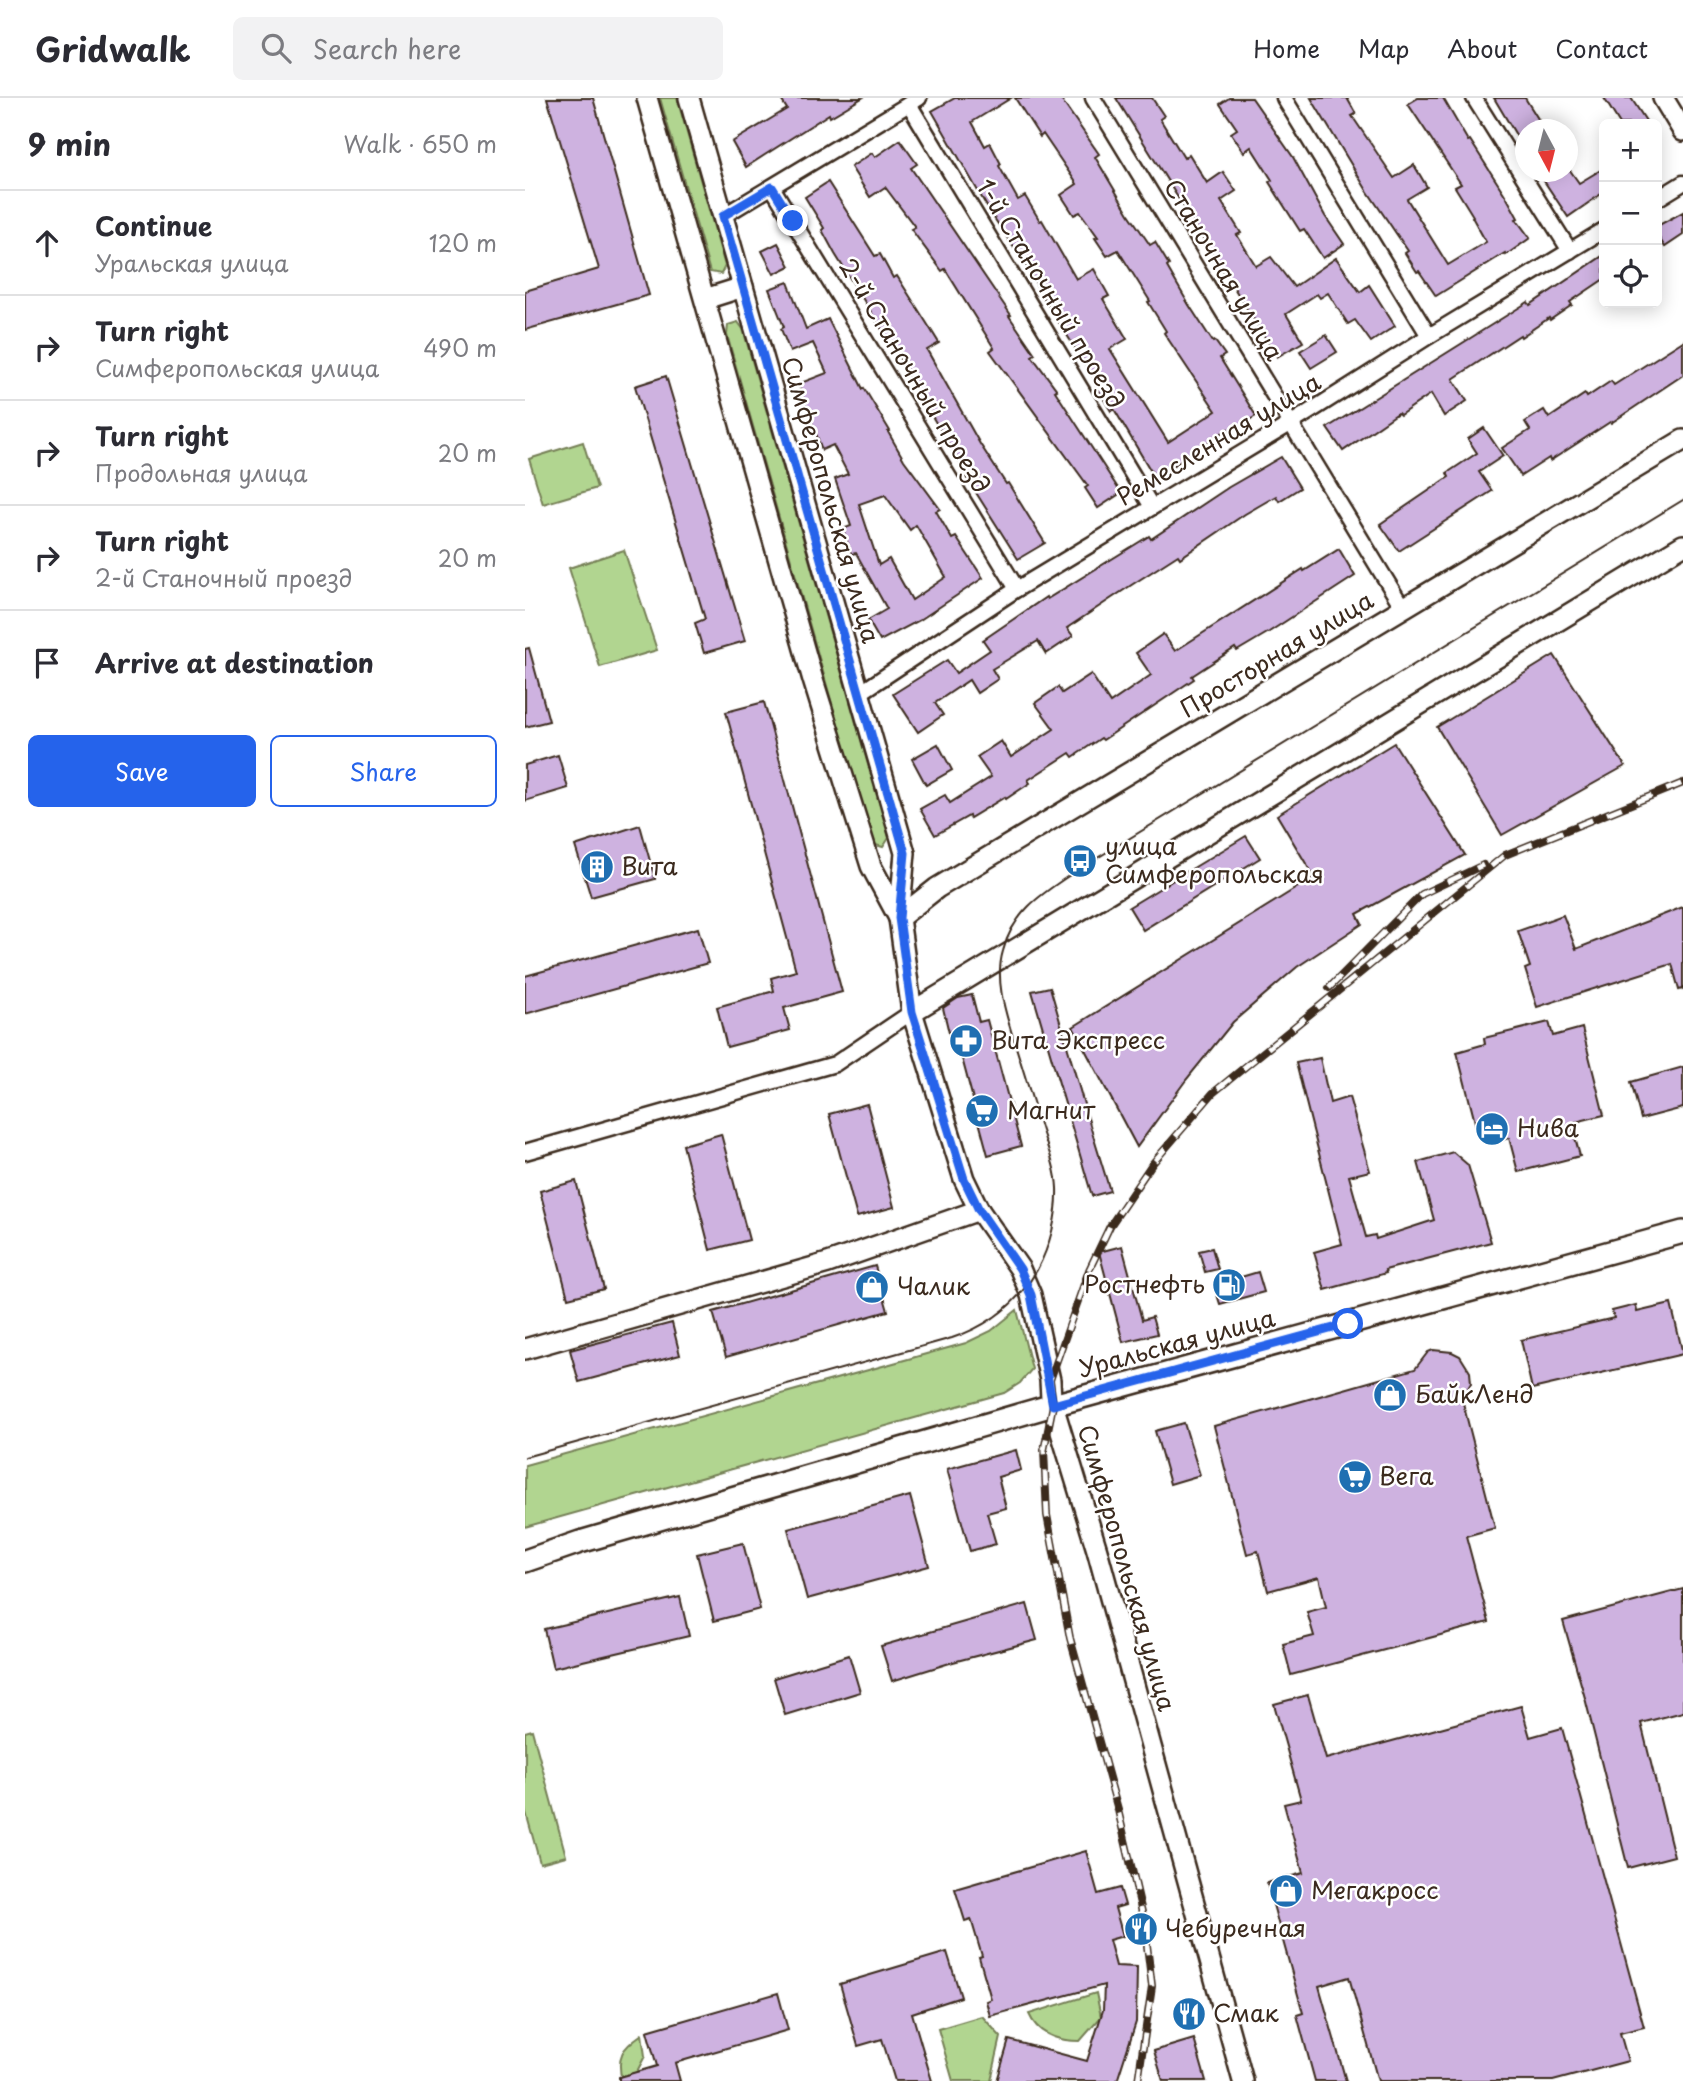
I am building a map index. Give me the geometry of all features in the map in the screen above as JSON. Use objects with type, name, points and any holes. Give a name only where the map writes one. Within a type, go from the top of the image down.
[{"type":"main road","name":"Уральская улица","points":[[525,1552],[664,1509],[1683,1225]]},
{"type":"main road","name":"Уральская улица","points":[[525,1561],[1052,1402],[1683,1231]]},
{"type":"street","name":"Симферопольская улица","points":[[647,98],[813,680],[871,866],[899,918]]},
{"type":"street","name":"Симферопольская улица","points":[[689,98],[905,853],[899,918],[912,1012],[964,1179],[979,1210],[1020,1269],[1031,1295],[1050,1380],[1052,1402],[1097,1550],[1243,2081]]},
{"type":"street","name":"Станочная улица","points":[[1093,98],[1403,608]]},
{"type":"street","points":[[1284,98],[1429,336]]},
{"type":"street","points":[[1474,98],[1570,251]]},
{"type":"street","points":[[1663,98],[1683,131]]},
{"type":"street","points":[[723,216],[914,101]]},
{"type":"street","name":"1-й Станочный проезд","points":[[914,101],[1152,508]]},
{"type":"street","points":[[1662,196],[1683,183]]},
{"type":"street","name":"2-й Станочный проезд","points":[[772,187],[1017,589]]},
{"type":"street","name":"Ремесленная улица","points":[[860,693],[1017,589],[1599,233]]},
{"type":"street","points":[[705,299],[743,287]]},
{"type":"street","name":"Просторная улица","points":[[899,918],[937,888],[1683,440]]},
{"type":"street","points":[[525,1152],[835,1064],[912,1012],[1683,545]]},
{"type":"street","points":[[525,1349],[828,1263],[979,1210]]},
{"type":"green space","points":[[660,98],[677,98],[725,266],[721,274],[710,272]]},
{"type":"green space","points":[[738,322],[743,329],[889,838],[883,847],[872,844],[727,335],[728,325]]},
{"type":"green space","points":[[583,442],[597,488],[543,504],[529,459]]},
{"type":"green space","points":[[624,550],[657,650],[600,667],[569,568]]},
{"type":"green space","points":[[1017,1310],[1032,1369],[1020,1383],[1004,1393],[525,1527],[525,1465],[966,1343],[991,1331]]},
{"type":"green space","points":[[532,1730],[566,1856],[540,1863],[525,1809],[525,1732]]},
{"type":"green space","points":[[1096,1993],[1101,2017],[1080,2041],[1064,2040],[1043,2032],[1029,2014]]},
{"type":"green space","points":[[982,2016],[1001,2037],[991,2081],[953,2081],[938,2029]]},
{"type":"green space","points":[[642,2034],[645,2056],[632,2081],[622,2081],[622,2053]]},
{"type":"building","points":[[547,98],[593,98],[649,295],[525,330],[525,291],[599,269]]},
{"type":"building","points":[[780,98],[862,98],[830,117],[829,114],[746,167],[732,142],[787,109]]},
{"type":"building","points":[[955,98],[1011,98],[972,122],[985,146],[990,143],[1018,200],[1025,196],[1076,279],[1094,269],[1109,296],[1103,299],[1127,339],[1110,349],[1168,442],[1216,411],[1164,333],[1166,331],[1148,302],[1150,301],[1118,250],[1107,256],[1095,238],[1098,237],[1080,212],[1074,215],[1061,195],[1077,184],[1043,134],[1040,137],[1015,98],[1060,98],[1099,154],[1095,157],[1129,214],[1150,245],[1155,242],[1189,305],[1213,342],[1215,341],[1225,355],[1220,358],[1256,416],[1230,432],[1228,429],[1155,478],[1114,409],[1111,411],[1096,386],[1098,384],[1027,267],[990,212],[932,111]]},
{"type":"building","points":[[1116,98],[1152,98],[1164,116],[1160,119],[1184,158],[1189,154],[1207,183],[1223,172],[1236,191],[1221,201],[1241,233],[1237,235],[1256,266],[1271,257],[1294,287],[1336,258],[1360,292],[1369,285],[1395,326],[1371,342],[1355,320],[1348,324],[1328,293],[1320,298],[1317,294],[1286,314],[1303,342],[1277,357]]},
{"type":"building","points":[[1229,98],[1252,98],[1293,157],[1325,216],[1344,244],[1323,258],[1304,229],[1300,231],[1251,147],[1244,152],[1231,133],[1237,129],[1220,104]]},
{"type":"building","points":[[1311,98],[1347,98],[1356,114],[1352,116],[1394,178],[1414,165],[1427,187],[1407,199],[1448,265],[1486,242],[1455,187],[1461,184],[1408,104],[1418,98],[1443,98],[1530,238],[1436,296],[1405,253],[1408,251],[1366,189]]},
{"type":"building","points":[[1494,98],[1525,98],[1538,119],[1515,119],[1515,133]]},
{"type":"building","points":[[1604,98],[1631,98],[1645,119],[1617,119]]},
{"type":"building","points":[[900,140],[917,164],[911,168],[1011,315],[1009,316],[1035,354],[1032,356],[1057,390],[1055,391],[1121,493],[1098,508],[1085,488],[1088,486],[990,351],[994,348],[945,269],[942,271],[911,229],[915,227],[885,187],[870,197],[851,167],[872,153],[875,157]]},
{"type":"building","points":[[1599,171],[1599,195],[1568,217],[1545,182],[1579,183]]},
{"type":"building","points":[[828,182],[875,256],[880,254],[893,278],[897,276],[939,343],[927,350],[980,444],[1045,543],[1018,559],[961,469],[963,468],[905,371],[907,370],[835,254],[822,230],[824,228],[805,197]]},
{"type":"building","points":[[1683,212],[1683,235],[1665,247],[1662,242],[1662,223]]},
{"type":"building","points":[[778,243],[790,266],[774,274],[762,251]]},
{"type":"building","points":[[1599,258],[1599,282],[1570,302],[1572,305],[1453,379],[1467,401],[1444,416],[1431,394],[1343,451],[1327,428],[1528,302],[1530,305]]},
{"type":"building","points":[[788,282],[806,329],[828,319],[863,389],[890,431],[888,432],[904,460],[940,509],[936,511],[952,539],[956,537],[983,578],[920,620],[880,641],[868,620],[887,609],[856,553],[851,554],[843,529],[851,526],[835,479],[848,474],[833,445],[822,450],[798,384],[827,373],[813,343],[790,352],[781,329],[784,327],[769,289]],"holes":[[[885,495],[910,530],[916,525],[946,577],[912,600],[889,559],[879,565],[859,504]]]},
{"type":"building","points":[[1326,335],[1337,352],[1311,368],[1300,351]]},
{"type":"building","points":[[1683,341],[1683,375],[1611,423],[1521,476],[1502,448],[1530,430],[1525,422],[1544,410],[1549,418],[1585,394],[1587,397],[1611,381],[1614,385]]},
{"type":"building","points":[[666,376],[745,641],[704,653],[695,623],[705,619],[635,386]]},
{"type":"building","points":[[1484,428],[1503,456],[1479,472],[1492,491],[1399,551],[1380,524],[1449,477],[1447,473],[1477,453],[1468,439]]},
{"type":"building","points":[[1281,457],[1300,488],[1279,501],[1276,496],[1180,558],[1178,555],[1133,584],[1067,628],[1073,636],[1046,654],[1038,641],[992,669],[998,679],[977,693],[969,680],[935,703],[943,715],[918,732],[893,694],[947,660],[956,673],[990,650],[983,640],[1046,597],[1047,599],[1149,536],[1151,539],[1229,487]]},
{"type":"building","points":[[1339,549],[1355,576],[1269,632],[1237,651],[1235,648],[1103,740],[1101,738],[1073,757],[1070,753],[1028,780],[1030,783],[1006,799],[1005,797],[935,835],[920,809],[945,795],[950,803],[991,777],[977,757],[1001,741],[1011,757],[1054,729],[1035,703],[1058,687],[1062,693],[1091,674],[1110,703],[1151,675],[1136,653],[1163,634],[1175,651]]},
{"type":"building","points":[[529,648],[549,721],[525,727],[525,649]]},
{"type":"building","points":[[1554,655],[1625,766],[1502,835],[1437,727]]},
{"type":"building","points":[[764,702],[842,992],[784,1008],[790,1030],[727,1047],[717,1007],[774,991],[771,978],[796,971],[726,712]]},
{"type":"building","points":[[1394,743],[1465,855],[1357,914],[1362,924],[1297,967],[1233,1022],[1137,1147],[1073,1027],[1314,877],[1277,815]]},
{"type":"building","points":[[938,744],[952,770],[926,785],[912,759]]},
{"type":"building","points":[[558,755],[568,788],[525,801],[525,765]]},
{"type":"building","points":[[640,825],[655,879],[591,897],[575,846]]},
{"type":"building","points":[[1246,836],[1260,858],[1143,930],[1129,907]]},
{"type":"building","points":[[1683,907],[1683,989],[1679,990],[1672,964],[1537,1007],[1525,969],[1530,967],[1518,931],[1563,915],[1576,949]]},
{"type":"building","points":[[698,928],[708,963],[525,1014],[525,976]]},
{"type":"building","points":[[1050,987],[1110,1191],[1092,1196],[1032,991]]},
{"type":"building","points":[[972,995],[979,1022],[987,1020],[1021,1146],[988,1155],[956,1036],[950,1037],[943,1008],[958,998]]},
{"type":"building","points":[[1549,1022],[1553,1036],[1582,1028],[1604,1115],[1571,1123],[1580,1156],[1518,1172],[1509,1138],[1489,1143],[1485,1128],[1477,1130],[1457,1052],[1485,1044],[1484,1038]]},
{"type":"building","points":[[1320,1058],[1330,1103],[1349,1097],[1370,1171],[1349,1176],[1366,1237],[1375,1235],[1376,1239],[1434,1220],[1418,1162],[1453,1152],[1468,1165],[1491,1242],[1385,1270],[1386,1273],[1325,1290],[1314,1252],[1342,1244],[1296,1063]]},
{"type":"building","points":[[1683,1067],[1683,1108],[1641,1119],[1631,1082]]},
{"type":"building","points":[[867,1104],[894,1207],[857,1217],[829,1114]]},
{"type":"building","points":[[721,1134],[749,1240],[710,1250],[683,1145]]},
{"type":"building","points":[[576,1181],[604,1289],[568,1298],[540,1191]]},
{"type":"building","points":[[1122,1246],[1142,1320],[1152,1317],[1157,1334],[1123,1342],[1099,1252]]},
{"type":"building","points":[[1212,1248],[1218,1269],[1205,1272],[1199,1251]]},
{"type":"building","points":[[875,1266],[888,1311],[726,1357],[713,1312]]},
{"type":"building","points":[[1258,1272],[1264,1292],[1220,1304],[1214,1285]]},
{"type":"building","points":[[1671,1304],[1683,1354],[1532,1389],[1521,1340],[1614,1318],[1612,1311],[1636,1305],[1637,1312]]},
{"type":"building","points":[[672,1323],[680,1355],[579,1382],[570,1350]]},
{"type":"building","name":"Вега","points":[[1428,1352],[1452,1352],[1460,1356],[1470,1372],[1471,1383],[1462,1399],[1495,1528],[1466,1536],[1489,1622],[1291,1675],[1283,1644],[1314,1636],[1307,1612],[1326,1607],[1319,1577],[1268,1591],[1258,1551],[1247,1554],[1214,1426],[1415,1369]]},
{"type":"building","points":[[1184,1423],[1200,1475],[1170,1484],[1155,1431]]},
{"type":"building","points":[[1016,1450],[1021,1470],[998,1477],[1006,1508],[987,1513],[996,1544],[970,1551],[947,1469]]},
{"type":"building","points":[[910,1496],[929,1566],[807,1599],[788,1529]]},
{"type":"building","points":[[743,1543],[760,1609],[714,1621],[697,1554]]},
{"type":"building","points":[[1683,1589],[1683,1712],[1641,1723],[1674,1856],[1628,1868],[1563,1621]]},
{"type":"building","points":[[680,1597],[689,1636],[553,1668],[544,1629]]},
{"type":"building","points":[[1027,1604],[1037,1640],[892,1681],[881,1646]]},
{"type":"building","points":[[849,1655],[860,1692],[785,1715],[774,1678]]},
{"type":"building","points":[[1308,1695],[1326,1759],[1521,1706],[1530,1737],[1562,1728],[1644,2027],[1620,2033],[1628,2061],[1553,2081],[1378,2081],[1349,1977],[1319,1986],[1346,2081],[1315,2081],[1297,2015],[1303,2013],[1267,1883],[1303,1873],[1284,1804],[1301,1800],[1274,1704]]},
{"type":"building","points":[[1086,1851],[1098,1894],[1120,1888],[1125,1905],[1115,1908],[1123,1936],[1109,1940],[1116,1966],[1137,1967],[1136,2022],[1117,2081],[997,2081],[1009,2040],[1087,2061],[1103,2010],[1104,1985],[990,2016],[986,2001],[991,1999],[979,1957],[982,1956],[971,1919],[965,1921],[955,1889]]},
{"type":"building","points":[[947,1952],[961,1997],[912,2013],[932,2081],[895,2081],[882,2039],[858,2046],[840,1984]]},
{"type":"building","points":[[778,1993],[788,2030],[675,2063],[680,2081],[619,2081],[619,2077],[657,2066],[647,2031]]},
{"type":"building","points":[[1194,2039],[1206,2081],[1163,2081],[1154,2051]]},
{"type":"tram line","points":[[525,1457],[952,1338],[978,1327],[1001,1312],[1021,1293],[1042,1261],[1052,1230],[1057,1198],[1053,1166],[1001,993],[1003,951],[1022,914],[1041,895],[1076,871],[1683,500]]},
{"type":"railway","points":[[1138,2081],[1152,1986],[1144,1921],[1118,1810],[1070,1638],[1047,1515],[1044,1450],[1053,1405],[1050,1380],[1089,1270],[1110,1226],[1152,1164],[1213,1093],[1505,855],[1683,783]]},
{"type":"railway","points":[[1329,988],[1422,894],[1483,865]]},
{"type":"place","name":"улица Симферопольская","points":[[1080,861]]},
{"type":"place","name":"Вита","points":[[597,867]]},
{"type":"place","name":"Вита Экспресс","points":[[966,1041]]},
{"type":"place","name":"Магнит","points":[[982,1111]]},
{"type":"place","name":"Нива","points":[[1492,1129]]},
{"type":"place","name":"Ростнефть","points":[[1229,1285]]},
{"type":"place","name":"Чалик","points":[[872,1287]]},
{"type":"place","name":"БайкЛенд","points":[[1390,1395]]},
{"type":"place","name":"Вега","points":[[1355,1477]]},
{"type":"place","name":"Мегакросс","points":[[1286,1891]]},
{"type":"place","name":"Чебуречная","points":[[1141,1929]]},
{"type":"place","name":"Смак","points":[[1189,2014]]},
{"type":"route","points":[[793,221],[772,187],[723,216],[905,853],[899,918],[912,1012],[964,1179],[979,1210],[1020,1269],[1031,1295],[1053,1405],[1348,1324]]}]
